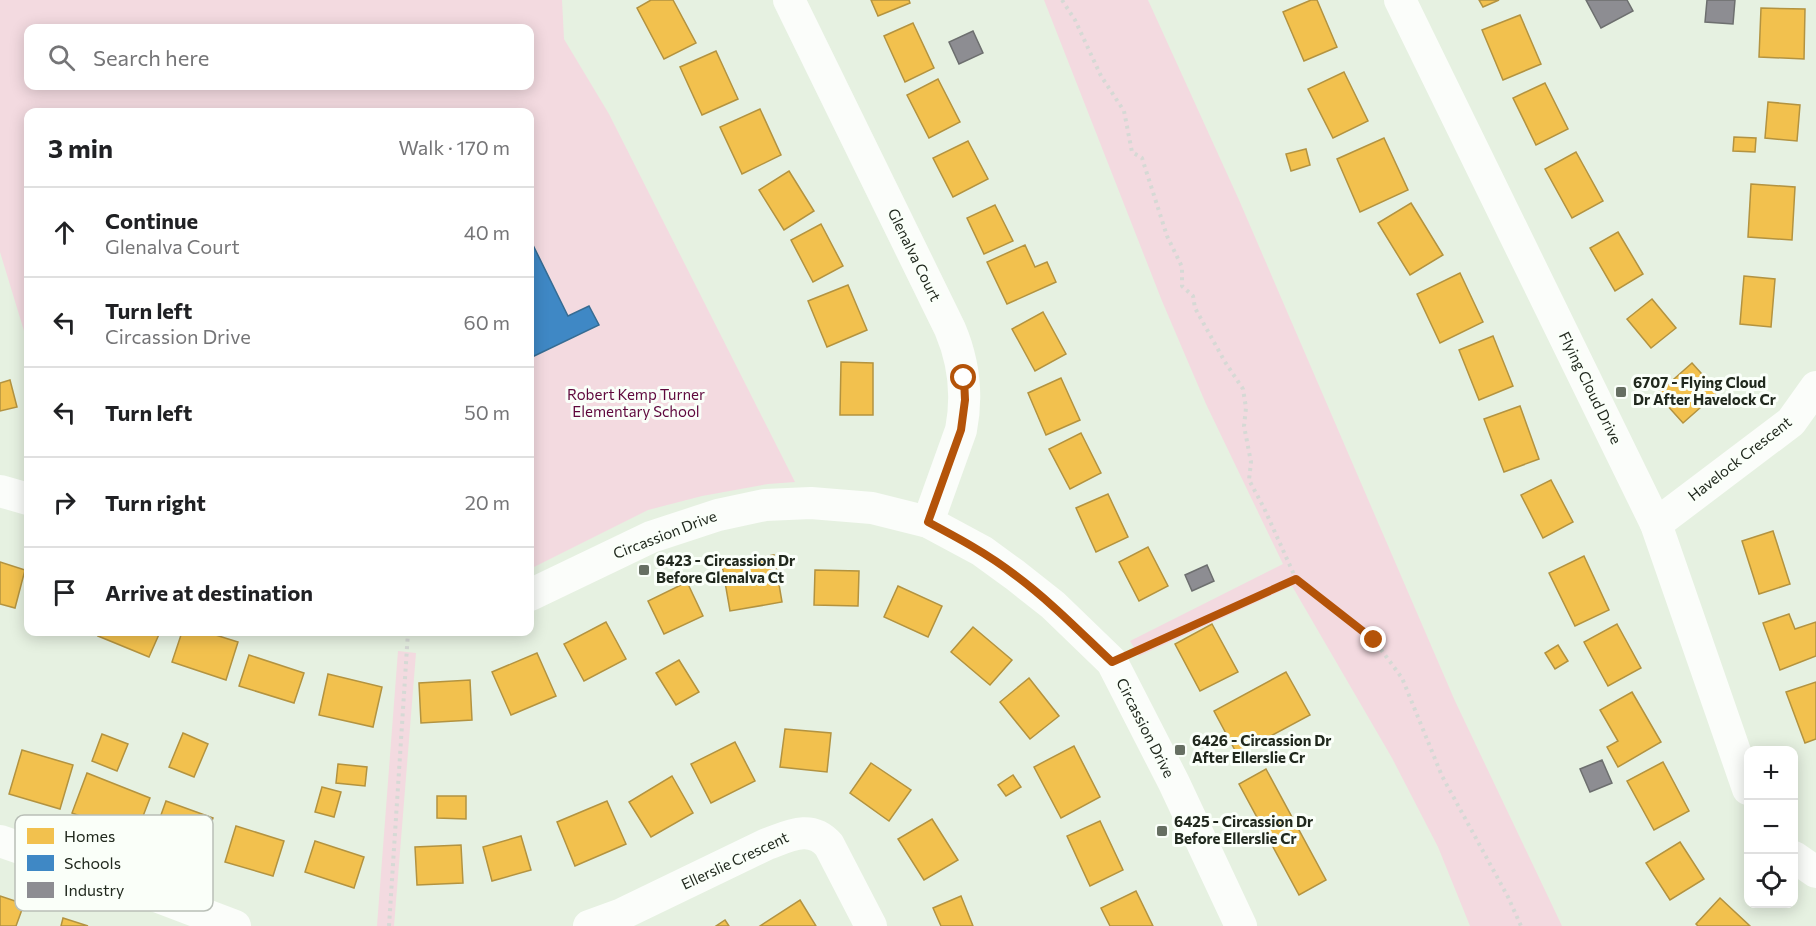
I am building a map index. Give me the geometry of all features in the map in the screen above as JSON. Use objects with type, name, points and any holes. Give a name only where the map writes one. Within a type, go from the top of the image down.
[{"type":"street","name":"Glenalva Court","points":[[789,0],[950,329],[960,356],[965,400],[963,422],[928,522]]},
{"type":"street","name":"Flying Cloud Drive","points":[[1400,0],[1656,524],[1744,775]]},
{"type":"street","name":"Havelock Crescent","points":[[1656,524],[1791,422],[1816,387]]},
{"type":"street","points":[[0,491],[24,498]]},
{"type":"street","name":"Circassion Drive","points":[[534,593],[651,537],[718,515],[765,505],[811,503],[872,508],[928,522],[982,551],[1015,575],[1053,605],[1112,662],[1174,783],[1241,926]]},
{"type":"street","name":"Ellerslie Crescent","points":[[589,926],[622,914],[767,844],[802,832],[819,836],[829,845],[872,926]]},
{"type":"street","points":[[0,841],[15,846]]},
{"type":"street","points":[[1798,860],[1816,872]]},
{"type":"street","points":[[195,911],[235,926]]},
{"type":"path","points":[[1062,0],[1075,20],[1101,76],[1124,111],[1132,152],[1142,158],[1167,236],[1182,267],[1182,286],[1193,296],[1195,308],[1225,362],[1244,389],[1245,426],[1251,462],[1249,480],[1296,579],[1374,640],[1402,678],[1442,776],[1508,897],[1521,926]]},
{"type":"path","points":[[1112,662],[1296,579]]},
{"type":"path","points":[[389,926],[408,636]]},
{"type":"green space","name":"Robert Kemp Turner Elementary School","points":[[0,0],[562,0],[564,39],[609,114],[795,482],[768,484],[702,496],[648,510],[534,567],[534,108],[24,108],[24,331],[0,252]]},
{"type":"green space","points":[[1044,0],[1148,0],[1239,200],[1455,701],[1562,926],[1470,926],[1438,847],[1392,758],[1292,586],[1139,656],[1130,641],[1283,564],[1206,404],[1162,301]]},
{"type":"green space","points":[[398,651],[416,653],[394,926],[377,926]]},
{"type":"building: Homes","points":[[651,0],[673,0],[696,43],[664,59],[637,8]]},
{"type":"building: Homes","points":[[871,0],[909,0],[910,3],[878,16]]},
{"type":"building: Homes","points":[[1311,0],[1317,0],[1337,47],[1304,61],[1283,12]]},
{"type":"building: Homes","points":[[1479,0],[1499,0],[1483,7]]},
{"type":"building: Homes","points":[[1761,8],[1805,9],[1804,59],[1759,57]]},
{"type":"building: Homes","points":[[1520,15],[1541,64],[1503,80],[1482,30]]},
{"type":"building: Homes","points":[[913,23],[934,68],[905,82],[884,36]]},
{"type":"building: Homes","points":[[716,51],[738,99],[702,115],[680,67]]},
{"type":"building: Homes","points":[[1344,72],[1368,121],[1333,138],[1308,89]]},
{"type":"building: Homes","points":[[938,79],[960,122],[929,138],[907,95]]},
{"type":"building: Homes","points":[[1545,83],[1568,129],[1536,145],[1513,98]]},
{"type":"building: Homes","points":[[1768,102],[1800,105],[1797,141],[1765,138]]},
{"type":"building: Homes","points":[[760,109],[781,155],[742,174],[720,127]]},
{"type":"building: Homes","points":[[1734,137],[1756,138],[1755,152],[1733,151]]},
{"type":"building: Homes","points":[[1384,138],[1408,190],[1360,212],[1337,159]]},
{"type":"building: Homes","points":[[968,141],[988,179],[953,197],[933,158]]},
{"type":"building: Homes","points":[[1306,149],[1310,165],[1291,171],[1286,154]]},
{"type":"building: Homes","points":[[1576,152],[1603,201],[1572,218],[1545,169]]},
{"type":"building: Homes","points":[[789,171],[814,211],[784,230],[759,190]]},
{"type":"building: Homes","points":[[1751,184],[1795,187],[1792,240],[1748,237]]},
{"type":"building: Homes","points":[[1411,203],[1443,255],[1410,275],[1378,223]]},
{"type":"building: Homes","points":[[995,205],[1013,241],[984,254],[967,218]]},
{"type":"building: Homes","points":[[821,224],[843,266],[813,282],[791,240]]},
{"type":"building: Homes","points":[[1618,232],[1643,274],[1615,291],[1590,248]]},
{"type":"building: Homes","points":[[1025,245],[1035,267],[1047,262],[1056,282],[1007,304],[987,262]]},
{"type":"building: Homes","points":[[1460,273],[1483,322],[1440,343],[1417,294]]},
{"type":"building: Homes","points":[[1744,276],[1775,279],[1771,327],[1740,324]]},
{"type":"building: Homes","points":[[848,285],[867,330],[827,347],[808,301]]},
{"type":"building: Homes","points":[[1652,299],[1676,328],[1651,348],[1627,319]]},
{"type":"building: Homes","points":[[1043,312],[1066,354],[1035,371],[1012,329]]},
{"type":"building: Homes","points":[[1493,336],[1513,386],[1479,400],[1459,350]]},
{"type":"building: Homes","points":[[841,362],[873,363],[873,415],[840,415]]},
{"type":"building: Homes","points":[[1692,363],[1718,392],[1683,423],[1657,394]]},
{"type":"building: Homes","points":[[1061,378],[1080,420],[1046,435],[1028,393]]},
{"type":"building: Homes","points":[[10,380],[17,407],[0,411],[0,383]]},
{"type":"building: Homes","points":[[1520,406],[1539,459],[1504,472],[1484,419]]},
{"type":"building: Homes","points":[[1081,433],[1101,473],[1070,489],[1049,449]]},
{"type":"building: Homes","points":[[1551,480],[1573,522],[1543,538],[1521,495]]},
{"type":"building: Homes","points":[[1108,494],[1128,537],[1096,552],[1076,508]]},
{"type":"building: Homes","points":[[1773,531],[1790,584],[1759,594],[1742,541]]},
{"type":"building: Homes","points":[[1148,547],[1168,586],[1139,601],[1119,562]]},
{"type":"building: Homes","points":[[774,555],[782,602],[730,611],[722,565]]},
{"type":"building: Homes","points":[[1584,556],[1609,610],[1575,626],[1549,573]]},
{"type":"building: Homes","points":[[0,562],[24,570],[24,574],[15,608],[0,604]]},
{"type":"building: Homes","points":[[815,570],[859,571],[858,606],[814,605]]},
{"type":"building: Homes","points":[[687,582],[703,616],[664,634],[648,601]]},
{"type":"building: Homes","points":[[898,586],[942,606],[928,637],[884,617]]},
{"type":"building: Homes","points":[[1789,614],[1795,629],[1816,622],[1816,656],[1780,670],[1763,623]]},
{"type":"building: Homes","points":[[606,622],[626,659],[584,681],[564,644]]},
{"type":"building: Homes","points":[[1212,624],[1238,672],[1200,691],[1175,644]]},
{"type":"building: Homes","points":[[1617,624],[1641,668],[1608,686],[1584,642]]},
{"type":"building: Homes","points":[[973,627],[1012,660],[990,685],[951,652]]},
{"type":"building: Homes","points":[[98,636],[158,636],[149,657]]},
{"type":"building: Homes","points":[[181,636],[219,636],[238,642],[226,680],[172,662]]},
{"type":"building: Homes","points":[[1558,645],[1568,661],[1555,669],[1545,653]]},
{"type":"building: Homes","points":[[537,653],[556,696],[511,715],[492,672]]},
{"type":"building: Homes","points":[[249,655],[304,673],[294,703],[239,686]]},
{"type":"building: Homes","points":[[679,660],[699,692],[676,705],[656,673]]},
{"type":"building: Homes","points":[[1286,672],[1310,715],[1237,754],[1214,711]]},
{"type":"building: Homes","points":[[328,674],[382,687],[373,727],[319,715]]},
{"type":"building: Homes","points":[[1029,678],[1059,716],[1030,739],[1000,702]]},
{"type":"building: Homes","points":[[470,680],[472,720],[421,723],[419,683]]},
{"type":"building: Homes","points":[[1816,682],[1816,739],[1805,743],[1786,692]]},
{"type":"building: Homes","points":[[1632,692],[1661,742],[1618,767],[1607,747],[1618,741],[1600,710]]},
{"type":"building: Homes","points":[[785,729],[831,733],[827,772],[780,767]]},
{"type":"building: Homes","points":[[183,733],[208,744],[194,777],[169,767]]},
{"type":"building: Homes","points":[[102,734],[128,744],[117,771],[92,761]]},
{"type":"building: Homes","points":[[735,742],[755,781],[711,803],[691,764]]},
{"type":"building: Homes","points":[[1074,746],[1100,797],[1061,818],[1034,767]]},
{"type":"building: Homes","points":[[22,750],[73,765],[60,809],[9,794]]},
{"type":"building: Homes","points":[[1663,762],[1689,811],[1654,830],[1627,781]]},
{"type":"building: Homes","points":[[871,763],[911,790],[889,821],[850,793]]},
{"type":"building: Homes","points":[[338,764],[367,767],[365,786],[336,783]]},
{"type":"building: Homes","points":[[1266,769],[1326,880],[1299,895],[1239,784]]},
{"type":"building: Homes","points":[[87,773],[150,798],[143,815],[77,815],[72,813]]},
{"type":"building: Homes","points":[[1013,775],[1021,787],[1006,796],[998,785]]},
{"type":"building: Homes","points":[[672,776],[693,813],[651,837],[629,802]]},
{"type":"building: Homes","points":[[322,787],[341,792],[334,817],[315,812]]},
{"type":"building: Homes","points":[[437,796],[466,796],[466,819],[437,818]]},
{"type":"building: Homes","points":[[166,801],[205,815],[161,815]]},
{"type":"building: Homes","points":[[607,801],[626,844],[575,866],[557,822]]},
{"type":"building: Homes","points":[[932,819],[958,860],[924,880],[898,839]]},
{"type":"building: Homes","points":[[1100,821],[1123,870],[1090,886],[1067,836]]},
{"type":"building: Homes","points":[[236,826],[284,841],[273,876],[225,862]]},
{"type":"building: Homes","points":[[521,836],[531,870],[492,881],[483,847]]},
{"type":"building: Homes","points":[[315,841],[364,857],[354,888],[305,872]]},
{"type":"building: Homes","points":[[1680,842],[1704,879],[1670,900],[1646,863]]},
{"type":"building: Homes","points":[[461,845],[463,883],[417,885],[415,847]]},
{"type":"building: Homes","points":[[1136,891],[1153,926],[1110,926],[1101,908]]},
{"type":"building: Homes","points":[[0,896],[15,901],[15,911],[21,911],[16,926],[0,926]]},
{"type":"building: Homes","points":[[961,896],[973,926],[941,926],[933,908]]},
{"type":"building: Homes","points":[[1720,898],[1750,926],[1698,926],[1696,924]]},
{"type":"building: Homes","points":[[800,900],[816,926],[760,926]]},
{"type":"building: Homes","points":[[63,918],[88,926],[61,926]]},
{"type":"building: Homes","points":[[725,920],[729,926],[716,926]]},
{"type":"building: Schools","points":[[534,247],[568,316],[589,306],[599,325],[534,356]]},
{"type":"building: Industry","points":[[1586,0],[1627,0],[1633,11],[1601,28]]},
{"type":"building: Industry","points":[[1707,0],[1735,0],[1733,24],[1705,22]]},
{"type":"building: Industry","points":[[973,31],[983,53],[959,64],[949,42]]},
{"type":"building: Industry","points":[[1207,565],[1214,581],[1192,591],[1185,575]]},
{"type":"building: Industry","points":[[1602,760],[1612,783],[1590,792],[1580,769]]},
{"type":"place","name":"6707 - Flying Cloud Dr After Havelock Cr","points":[[1621,392]]},
{"type":"place","name":"6423 - Circassion Dr Before Glenalva Ct","points":[[644,570]]},
{"type":"place","name":"6426 - Circassion Dr After Ellerslie Cr","points":[[1180,750]]},
{"type":"place","name":"6425 - Circassion Dr Before Ellerslie Cr","points":[[1162,831]]},
{"type":"route","points":[[964,378],[965,400],[961,430],[928,522],[982,551],[1015,575],[1053,605],[1112,662],[1296,579],[1374,640]]}]
